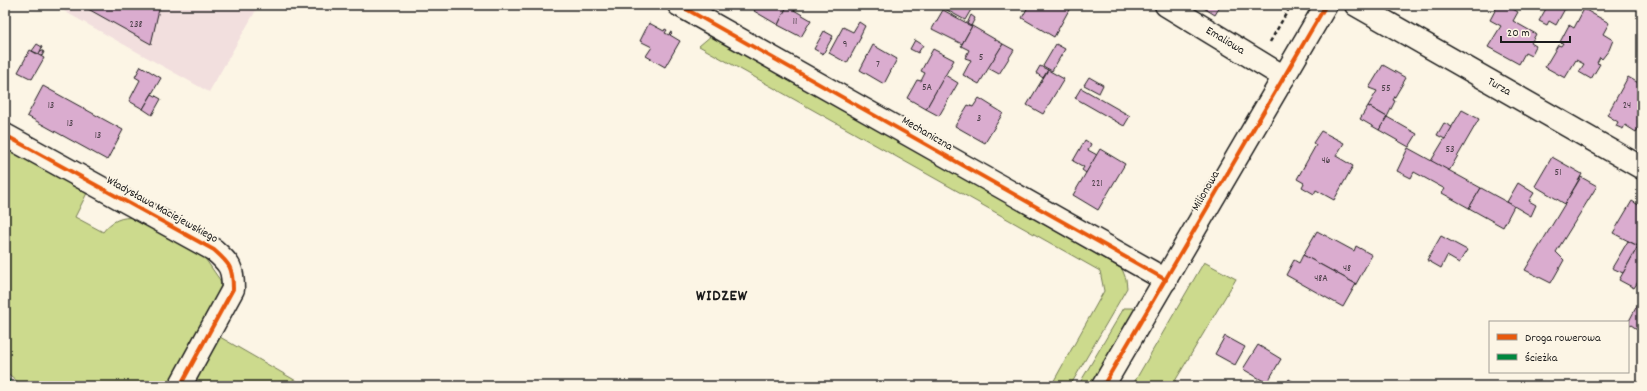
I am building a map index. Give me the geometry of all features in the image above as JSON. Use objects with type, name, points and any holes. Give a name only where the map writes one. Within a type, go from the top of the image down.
[{"type":"street","name":"Mechaniczna","points":[[679,5],[1166,280]]},
{"type":"street","name":"Emaliowa","points":[[1166,5],[1284,76]]},
{"type":"street","name":"Milionowa","points":[[1103,386],[1326,5]]},
{"type":"street","name":"Turza","points":[[1356,5],[1642,168]]},
{"type":"street","name":"Władysława Maciejewskiego","points":[[5,136],[214,250],[227,261],[233,274],[233,289],[180,386]]},
{"type":"path","points":[[1259,61],[1291,5]]},
{"type":"shaded area","points":[[53,5],[259,5],[209,92]]},
{"type":"green space","points":[[712,35],[1122,269],[1126,279],[1127,288],[1070,386],[1051,386],[1104,291],[1100,271],[699,46]]},
{"type":"green space","points":[[5,145],[89,189],[75,217],[103,232],[117,220],[135,218],[204,257],[220,280],[222,295],[171,386],[23,386],[5,371]]},
{"type":"green space","points":[[1204,262],[1236,279],[1172,386],[1132,386]]},
{"type":"green space","points":[[1124,308],[1136,308],[1091,386],[1078,386]]},
{"type":"green space","points":[[220,337],[305,386],[193,386]]},
{"type":"building","points":[[81,5],[160,5],[151,44]]},
{"type":"building","points":[[758,5],[788,5],[778,25],[754,11]]},
{"type":"building","points":[[947,5],[966,5],[972,8],[965,20],[945,9]]},
{"type":"building","points":[[1029,5],[1066,5],[1070,8],[1054,37],[1022,18]]},
{"type":"building","points":[[1199,5],[1221,5],[1215,15]]},
{"type":"building","points":[[1498,5],[1506,5],[1518,12],[1513,21],[1536,34],[1531,43],[1536,46],[1531,56],[1525,53],[1519,64],[1488,47],[1501,26],[1490,20]]},
{"type":"building","points":[[1548,5],[1567,5],[1556,25],[1549,21],[1547,25],[1539,21]]},
{"type":"building","points":[[787,6],[811,20],[801,37],[778,25]]},
{"type":"building","points":[[1584,9],[1609,23],[1603,34],[1613,40],[1609,50],[1602,59],[1600,57],[1597,63],[1600,64],[1591,79],[1579,72],[1584,64],[1576,60],[1565,78],[1545,67],[1558,45],[1561,46],[1563,43],[1560,42],[1569,25],[1574,28]]},
{"type":"building","points":[[943,10],[972,26],[962,44],[932,29]]},
{"type":"building","points":[[971,15],[975,18],[971,26],[967,24]]},
{"type":"building","points":[[859,22],[865,26],[860,36],[861,37],[847,63],[829,53],[843,27],[853,32]]},
{"type":"building","points":[[649,23],[664,31],[665,29],[667,30],[665,33],[669,35],[670,32],[672,33],[670,35],[680,41],[665,67],[646,56],[652,47],[640,41]]},
{"type":"building","points":[[972,26],[1003,44],[979,84],[963,75],[971,60],[965,58],[969,50],[961,46]]},
{"type":"building","points":[[824,31],[833,36],[823,54],[814,49]]},
{"type":"building","points":[[915,40],[923,45],[918,53],[910,49]]},
{"type":"building","points":[[37,44],[42,47],[39,54],[32,51]]},
{"type":"building","points":[[1003,44],[1014,50],[999,74],[988,68]]},
{"type":"building","points":[[1056,44],[1065,49],[1052,71],[1043,66]]},
{"type":"building","points":[[873,45],[897,59],[884,84],[860,70]]},
{"type":"building","points":[[933,49],[954,60],[926,109],[907,98],[917,80],[921,81],[925,73],[921,71]]},
{"type":"building","points":[[30,50],[44,58],[32,79],[18,72]]},
{"type":"building","points":[[41,50],[44,52],[42,56],[39,54]]},
{"type":"building","points":[[1383,65],[1406,78],[1393,100],[1395,101],[1387,117],[1368,106],[1377,91],[1369,88]]},
{"type":"building","points":[[141,66],[161,78],[143,109],[129,101],[140,80],[135,77]]},
{"type":"building","points":[[1040,66],[1048,70],[1043,78],[1036,73]]},
{"type":"building","points":[[1048,70],[1064,79],[1043,114],[1027,105]]},
{"type":"building","points":[[945,75],[958,83],[939,116],[926,109]]},
{"type":"building","points":[[1089,77],[1103,85],[1099,93],[1084,85]]},
{"type":"building","points":[[1628,77],[1642,85],[1638,95],[1642,98],[1642,122],[1636,132],[1625,125],[1623,129],[1616,126],[1618,122],[1607,115]]},
{"type":"building","points":[[43,86],[123,130],[107,160],[27,116]]},
{"type":"building","points":[[1081,88],[1130,116],[1124,126],[1075,98]]},
{"type":"building","points":[[152,94],[161,99],[152,115],[143,109]]},
{"type":"building","points":[[979,98],[1003,113],[985,143],[955,126],[968,105],[973,107]]},
{"type":"building","points":[[1368,106],[1387,117],[1379,130],[1360,119]]},
{"type":"building","points":[[1462,110],[1479,119],[1449,171],[1431,161]]},
{"type":"building","points":[[1387,117],[1417,134],[1409,147],[1379,130]]},
{"type":"building","points":[[1444,123],[1452,127],[1445,139],[1437,135]]},
{"type":"building","points":[[1321,131],[1344,143],[1336,156],[1353,166],[1334,200],[1316,190],[1314,194],[1302,187],[1304,183],[1297,179],[1316,145],[1313,143]]},
{"type":"building","points":[[1085,140],[1091,144],[1088,150],[1097,155],[1086,173],[1082,170],[1084,167],[1073,161]]},
{"type":"building","points":[[1408,148],[1481,188],[1469,208],[1442,193],[1445,189],[1414,172],[1411,178],[1397,171]]},
{"type":"building","points":[[1100,149],[1125,164],[1098,210],[1073,195]]},
{"type":"building","points":[[1552,157],[1582,174],[1565,204],[1535,186]]},
{"type":"building","points":[[1581,177],[1597,186],[1556,252],[1564,260],[1551,283],[1525,270]]},
{"type":"building","points":[[1518,183],[1534,193],[1529,201],[1536,205],[1531,216],[1507,202]]},
{"type":"building","points":[[1481,188],[1514,206],[1503,227],[1469,208]]},
{"type":"building","points":[[1632,201],[1642,207],[1642,239],[1638,246],[1613,233]]},
{"type":"building","points":[[1317,231],[1354,251],[1356,246],[1372,255],[1356,284],[1303,255]]},
{"type":"building","points":[[1441,236],[1467,250],[1459,263],[1447,256],[1441,268],[1427,260]]},
{"type":"building","points":[[1642,239],[1642,280],[1640,279],[1634,288],[1619,280]]},
{"type":"building","points":[[1628,241],[1638,246],[1623,273],[1612,268]]},
{"type":"building","points":[[1303,255],[1356,284],[1343,307],[1286,275],[1294,260],[1299,263]]},
{"type":"building","points":[[1641,298],[1642,319],[1637,329],[1629,324]]},
{"type":"building","points":[[1225,336],[1245,347],[1235,365],[1215,354]]},
{"type":"building","points":[[1258,345],[1281,359],[1267,383],[1243,369]]},
{"type":"building","points":[[1289,379],[1298,385],[1286,385]]},
{"type":"building","points":[[1257,380],[1268,386],[1254,386]]},
{"type":"marked path","points":[[5,378],[15,386]]},
{"type":"cycle path","points":[[679,5],[1166,280]]},
{"type":"cycle path","points":[[1103,386],[1326,5]]},
{"type":"cycle path","points":[[5,135],[214,250],[230,267],[233,289],[180,386]]},
{"type":"district","name":"WIDZEW","points":[[722,296]]}]
